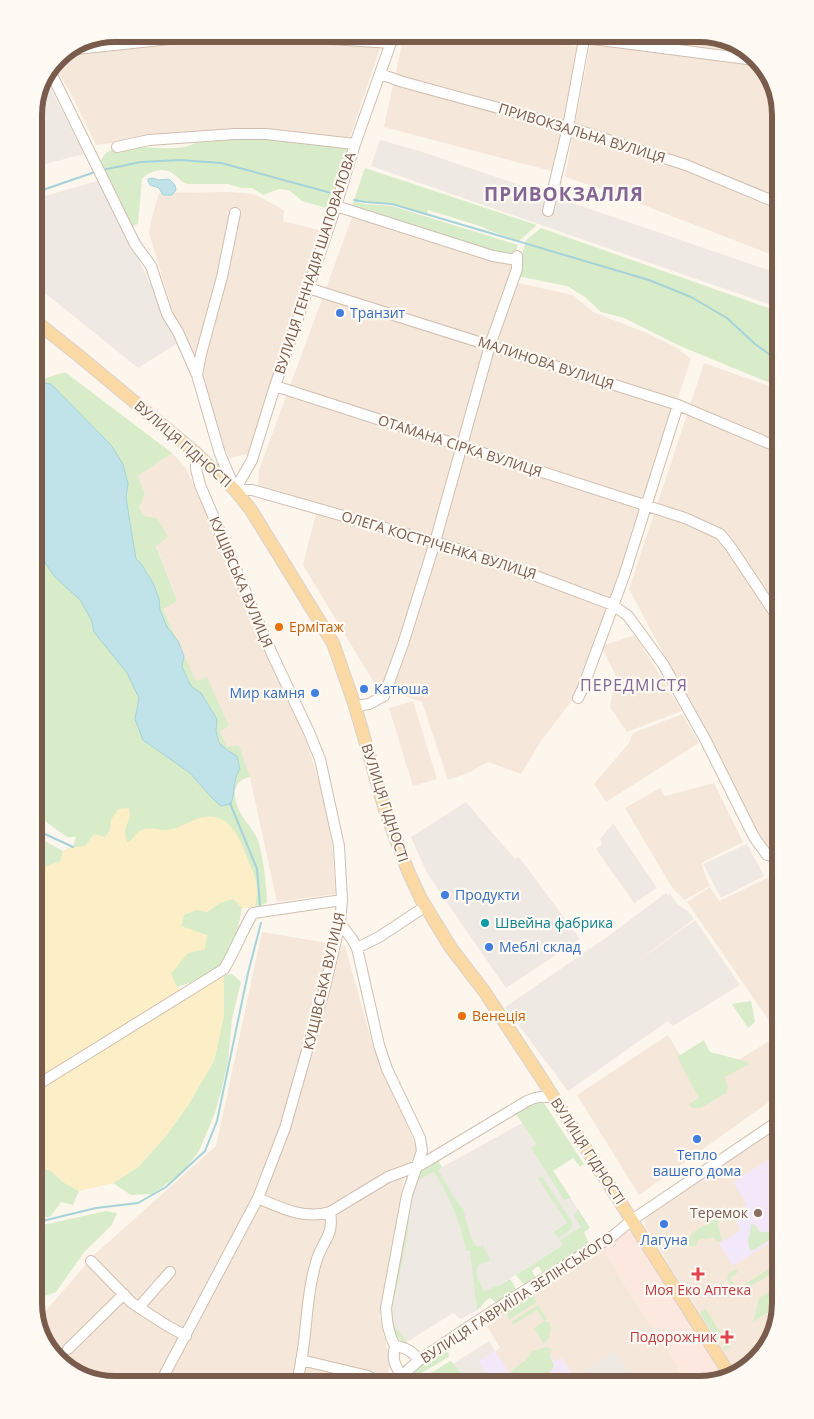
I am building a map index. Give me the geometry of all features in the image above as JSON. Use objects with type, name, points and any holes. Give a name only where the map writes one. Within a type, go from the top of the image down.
[{"type":"main road","name":"ВУЛИЦЯ ГІДНОСТІ","points":[[43,327],[196,453],[235,490],[251,510],[333,643],[355,706],[390,826],[408,871],[426,906],[452,948],[488,996],[727,1370]]},
{"type":"street","points":[[90,47],[120,42]]},
{"type":"street","name":"ВУЛИЦЯ ГЕННАДІЯ ШАПОВАЛОВА","points":[[235,490],[252,460],[274,386],[336,208],[355,144],[391,42]]},
{"type":"street","points":[[548,211],[568,127],[584,43]]},
{"type":"street","points":[[634,43],[744,58]]},
{"type":"street","name":"ПРИВОКЗАЛЬНА ВУЛИЦЯ","points":[[380,74],[568,127],[686,165],[772,201]]},
{"type":"street","points":[[53,78],[135,244],[151,266],[167,314],[178,332],[196,375],[220,454],[235,490]]},
{"type":"street","points":[[117,147],[149,140],[235,134],[266,134],[355,144]]},
{"type":"street","points":[[336,208],[493,256],[517,258],[517,268],[490,345],[435,542],[403,644],[384,696],[369,704],[355,706]]},
{"type":"street","points":[[196,375],[200,354],[222,277],[235,213]]},
{"type":"street","name":"МАЛИНОВА ВУЛИЦЯ","points":[[308,288],[678,405],[772,445]]},
{"type":"street","name":"ОТАМАНА СІРКА ВУЛИЦЯ","points":[[274,386],[685,518],[720,534],[772,609]]},
{"type":"street","points":[[578,698],[637,535],[678,405]]},
{"type":"street","name":"КУЩІВСЬКА ВУЛИЦЯ","points":[[164,1376],[258,1198],[285,1128],[302,1074],[325,987],[340,923],[342,900],[339,846],[320,759],[273,656],[200,485],[196,469],[196,453]]},
{"type":"street","name":"ОЛЕГА КОСТРІЧЕНКА ВУЛИЦЯ","points":[[235,490],[252,490],[321,508],[435,542],[504,564],[613,605]]},
{"type":"street","points":[[613,605],[628,616],[663,664],[706,741],[754,837],[767,855],[772,856]]},
{"type":"street","points":[[42,1082],[224,969],[253,913],[342,900]]},
{"type":"street","points":[[357,948],[379,937],[426,906]]},
{"type":"street","points":[[340,923],[357,948],[370,1010],[384,1061],[420,1138],[422,1151],[406,1194],[386,1308],[390,1338],[395,1346],[392,1356],[396,1368],[402,1376]]},
{"type":"street","points":[[258,1198],[288,1212],[311,1215],[330,1212],[388,1177],[418,1166],[527,1101],[543,1096],[554,1098]]},
{"type":"street","name":"ВУЛИЦЯ ГАВРИЇЛА ЗЕЛІНСЬКОГО","points":[[402,1376],[420,1360],[471,1325],[614,1235],[632,1220],[772,1125]]},
{"type":"street","points":[[298,1376],[309,1301],[318,1258],[331,1231],[330,1212]]},
{"type":"street","points":[[91,1262],[138,1307],[166,1326],[186,1336]]},
{"type":"street","points":[[138,1307],[170,1272]]},
{"type":"street","points":[[68,1349],[124,1294]]},
{"type":"street","points":[[395,1346],[403,1347],[413,1352],[420,1360]]},
{"type":"street","points":[[301,1360],[368,1376]]},
{"type":"shaded area","points":[[382,42],[350,137],[229,132],[147,138],[96,145],[58,71],[79,52],[92,46],[106,43]]},
{"type":"shaded area","points":[[402,42],[548,43],[581,47],[555,172],[384,127]]},
{"type":"shaded area","points":[[590,43],[703,43],[722,46],[739,55],[753,67],[768,92],[772,115],[772,255],[612,193],[565,177]]},
{"type":"shaded area","points":[[49,85],[84,154],[43,165],[43,111]]},
{"type":"shaded area","points":[[380,140],[423,152],[772,271],[772,305],[371,166]]},
{"type":"shaded area","points":[[101,180],[178,343],[138,368],[43,291],[43,196]]},
{"type":"shaded area","points":[[229,192],[254,194],[284,210],[283,221],[323,231],[248,454],[229,458],[222,444],[185,339],[173,312],[149,233],[159,193]]},
{"type":"shaded area","points":[[353,215],[514,265],[509,281],[573,295],[593,312],[676,347],[691,359],[580,690],[541,741],[521,774],[488,762],[470,772],[448,780],[422,702],[376,686],[303,565],[318,506],[258,487],[259,470]]},
{"type":"shaded area","points":[[704,363],[772,387],[772,854],[768,852],[629,589]]},
{"type":"shaded area","points":[[172,453],[186,468],[306,739],[324,799],[333,851],[335,894],[277,902],[250,777],[239,745],[227,748],[220,730],[229,726],[207,678],[196,682],[163,608],[177,601],[156,545],[139,508],[145,494],[138,476]]},
{"type":"shaded area","points":[[635,635],[682,711],[627,732],[610,707],[616,676],[601,646]]},
{"type":"shaded area","points":[[413,701],[437,779],[413,786],[389,708]]},
{"type":"shaded area","points":[[682,714],[699,743],[606,802],[594,784],[629,743],[633,733]]},
{"type":"shaded area","points":[[714,783],[743,842],[701,863],[710,886],[684,900],[671,886],[625,808],[660,788],[665,796]]},
{"type":"shaded area","points":[[466,802],[515,859],[519,857],[580,939],[506,988],[426,871],[411,837]]},
{"type":"shaded area","points":[[613,823],[657,888],[634,903],[596,849],[602,845],[600,839]]},
{"type":"shaded area","points":[[747,844],[764,876],[721,898],[703,864]]},
{"type":"shaded area","points":[[772,876],[772,1025],[687,902],[710,887],[719,901]]},
{"type":"shaded area","points":[[666,893],[668,896],[670,894],[677,904],[688,911],[694,919],[631,966],[695,920],[740,985],[673,1026],[668,1021],[568,1091],[505,1007],[607,937]]},
{"type":"shaded area","points":[[262,932],[345,946],[373,1046],[417,1148],[403,1182],[397,1236],[379,1316],[391,1362],[387,1376],[111,1376],[92,1373],[83,1369],[67,1358],[55,1344],[46,1327],[43,1314],[94,1255],[216,1146]]},
{"type":"shaded area","points":[[668,1035],[698,1085],[772,1039],[772,1100],[639,1195],[577,1095]]},
{"type":"shaded area","points":[[522,1123],[590,1228],[476,1300],[477,1310],[461,1319],[453,1313],[407,1342],[392,1321],[391,1315],[407,1241],[413,1187],[417,1181]]},
{"type":"shaded area","points":[[772,1130],[772,1304],[766,1331],[752,1353],[733,1364],[731,1363],[645,1226],[644,1220],[649,1214]]},
{"type":"shaded area","name":"Теремок","points":[[770,1159],[772,1162],[772,1241],[733,1266],[719,1243],[741,1230],[732,1215],[747,1205],[733,1182]]},
{"type":"shaded area","points":[[625,1232],[630,1232],[634,1235],[722,1372],[708,1376],[683,1376],[601,1247]]},
{"type":"shaded area","points":[[601,1247],[683,1376],[631,1376],[615,1352],[577,1376],[573,1376],[561,1358],[554,1363],[521,1376],[511,1376],[495,1351],[500,1348],[484,1321]]},
{"type":"shaded area","points":[[489,1341],[495,1351],[479,1361],[488,1376],[462,1376],[454,1363]]},
{"type":"shaded area","points":[[495,1351],[512,1376],[488,1376],[479,1361]]},
{"type":"shaded area","points":[[615,1351],[631,1376],[577,1376]]},
{"type":"shaded area","points":[[550,1355],[554,1362],[562,1358],[573,1376],[516,1376]]},
{"type":"green space","points":[[245,136],[346,147],[347,152],[329,209],[302,201],[289,190],[279,189],[263,195],[252,188],[241,188],[228,184],[188,184],[168,171],[160,170],[152,172],[142,179],[138,224],[131,227],[100,163],[106,153],[115,148],[180,148],[191,145],[200,139]]},
{"type":"green space","points":[[365,168],[537,225],[519,241],[483,227],[428,210],[426,215],[392,204],[354,200]]},
{"type":"green space","points":[[354,201],[365,204],[392,206],[518,245],[514,256],[496,254],[351,208]]},
{"type":"green space","points":[[541,228],[772,309],[772,384],[680,346],[624,318],[601,312],[585,297],[567,286],[517,276],[526,240]]},
{"type":"green space","points":[[65,372],[172,453],[138,476],[145,494],[139,508],[144,516],[157,518],[168,537],[156,546],[177,601],[163,609],[196,681],[207,677],[229,726],[220,731],[227,747],[239,745],[250,777],[239,782],[236,787],[235,797],[241,814],[258,840],[262,855],[267,903],[255,907],[242,908],[235,939],[226,957],[205,976],[177,987],[42,966],[42,840],[63,851],[73,846],[76,837],[67,837],[42,819],[43,379]]},
{"type":"green space","points":[[232,974],[241,982],[232,1019],[228,1061],[215,1113],[199,1151],[182,1173],[152,1194],[131,1195],[113,1183],[138,1167],[166,1136],[188,1105],[214,1061],[224,1015],[224,975]]},
{"type":"green space","points":[[751,1001],[755,1022],[748,1028],[732,1004]]},
{"type":"green space","points":[[704,1040],[710,1052],[745,1061],[749,1064],[725,1077],[728,1087],[726,1093],[701,1108],[692,1108],[689,1104],[699,1098],[677,1057]]},
{"type":"green space","points":[[536,1100],[544,1103],[584,1164],[580,1167],[573,1158],[553,1171],[571,1198],[564,1200],[531,1148],[536,1144],[514,1111]]},
{"type":"green space","points":[[438,1160],[442,1167],[438,1170],[459,1205],[463,1208],[471,1238],[477,1247],[483,1245],[490,1260],[478,1265],[477,1269],[478,1278],[484,1291],[510,1279],[515,1286],[515,1290],[511,1296],[501,1301],[495,1302],[489,1298],[477,1310],[470,1251],[466,1251],[454,1210],[434,1172],[417,1181],[413,1187],[407,1241],[391,1315],[392,1321],[407,1342],[407,1344],[403,1344],[393,1331],[389,1314],[392,1309],[394,1283],[401,1252],[410,1188],[415,1175],[421,1168]]},
{"type":"green space","points":[[42,1170],[50,1170],[63,1182],[79,1191],[73,1205],[61,1202],[51,1216],[42,1218]]},
{"type":"green space","points":[[542,1176],[572,1222],[570,1230],[558,1238],[554,1232],[567,1223],[538,1178]]},
{"type":"green space","points":[[578,1209],[590,1228],[584,1232],[590,1245],[544,1275],[538,1266],[532,1271],[537,1280],[524,1285],[516,1275],[563,1245],[560,1240],[581,1227],[574,1216]]},
{"type":"green space","points":[[106,1211],[117,1213],[112,1225],[85,1251],[56,1292],[42,1297],[42,1225]]},
{"type":"green space","points":[[719,1217],[718,1226],[721,1241],[717,1242],[714,1237],[698,1240],[696,1246],[686,1246],[692,1233]]},
{"type":"green space","points":[[751,1224],[755,1225],[760,1232],[770,1232],[772,1239],[751,1250],[748,1240]]},
{"type":"green space","points":[[772,1267],[772,1274],[741,1292],[734,1291],[727,1278],[729,1273],[736,1269],[738,1272],[730,1278],[737,1289]]},
{"type":"green space","points":[[772,1290],[771,1310],[753,1322],[759,1298]]},
{"type":"green space","points":[[529,1294],[537,1302],[509,1320],[505,1309]]},
{"type":"green space","points":[[538,1305],[547,1319],[544,1321],[537,1310],[513,1325],[511,1322]]},
{"type":"green space","points":[[705,1308],[730,1347],[725,1350],[723,1349],[725,1346],[721,1339],[717,1341],[700,1313]]},
{"type":"green space","points":[[544,1321],[549,1322],[551,1328],[549,1339],[543,1343],[534,1328]]},
{"type":"green space","points":[[546,1347],[552,1349],[550,1355],[554,1366],[549,1374],[555,1376],[511,1376],[513,1369],[526,1360],[533,1351]]},
{"type":"green space","points":[[444,1348],[448,1351],[449,1357],[417,1376],[406,1376]]},
{"type":"green space","points":[[450,1361],[462,1376],[426,1376]]},
{"type":"sand","points":[[129,808],[130,816],[125,830],[127,842],[136,833],[145,829],[168,830],[205,817],[221,819],[232,828],[240,841],[254,875],[257,891],[255,907],[242,908],[233,899],[220,903],[207,912],[197,910],[184,915],[181,926],[207,935],[205,949],[188,953],[171,974],[177,987],[194,995],[224,975],[224,1015],[214,1061],[188,1105],[166,1136],[138,1167],[113,1183],[79,1191],[63,1182],[50,1170],[42,1170],[42,868],[60,861],[63,851],[73,847],[85,846],[94,834],[105,837],[110,830],[111,820],[118,809]]},
{"type":"water","points":[[148,179],[159,180],[169,179],[175,185],[176,190],[172,195],[163,195],[159,188],[150,185]]},
{"type":"water","points":[[43,383],[51,384],[111,445],[123,464],[128,484],[126,498],[136,559],[153,583],[159,599],[160,610],[167,627],[178,641],[184,656],[182,667],[191,686],[201,693],[217,719],[216,731],[219,743],[237,756],[240,769],[236,777],[231,804],[221,806],[190,773],[143,740],[135,719],[139,698],[127,673],[94,632],[91,619],[80,600],[55,577],[43,559]]},
{"type":"waterway","points":[[102,170],[141,162],[180,160],[221,163],[335,194]]},
{"type":"waterway","points":[[43,190],[95,172]]},
{"type":"waterway","points":[[354,200],[392,204],[649,280],[691,297],[727,318],[755,344],[772,356]]},
{"type":"waterway","points":[[230,803],[257,869],[260,905]]},
{"type":"waterway","points":[[42,833],[73,847]]},
{"type":"waterway","points":[[42,1221],[96,1208],[138,1203],[166,1187],[205,1151],[217,1121],[248,973],[261,923]]},
{"type":"place","name":"Транзит","points":[[340,313]]},
{"type":"place","name":"Ермітаж","points":[[279,627]]},
{"type":"place","name":"Катюша","points":[[364,689]]},
{"type":"place","name":"Мир камня","points":[[315,693]]},
{"type":"place","name":"Продукти","points":[[445,895]]},
{"type":"place","name":"Швейна фабрика","points":[[485,923]]},
{"type":"place","name":"Меблі склад","points":[[489,947]]},
{"type":"place","name":"Венеція","points":[[462,1016]]},
{"type":"place","name":"Тепло вашего дома","points":[[697,1139]]},
{"type":"place","name":"Теремок","points":[[758,1213]]},
{"type":"place","name":"Лагуна","points":[[664,1224]]},
{"type":"place","name":"Моя Еко Аптека","points":[[698,1274]]},
{"type":"place","name":"Подорожник","points":[[727,1337]]},
{"type":"district","name":"ПРИВОКЗАЛЛЯ","points":[[564,194]]},
{"type":"district","name":"ПЕРЕДМІСТЯ","points":[[634,685]]}]
